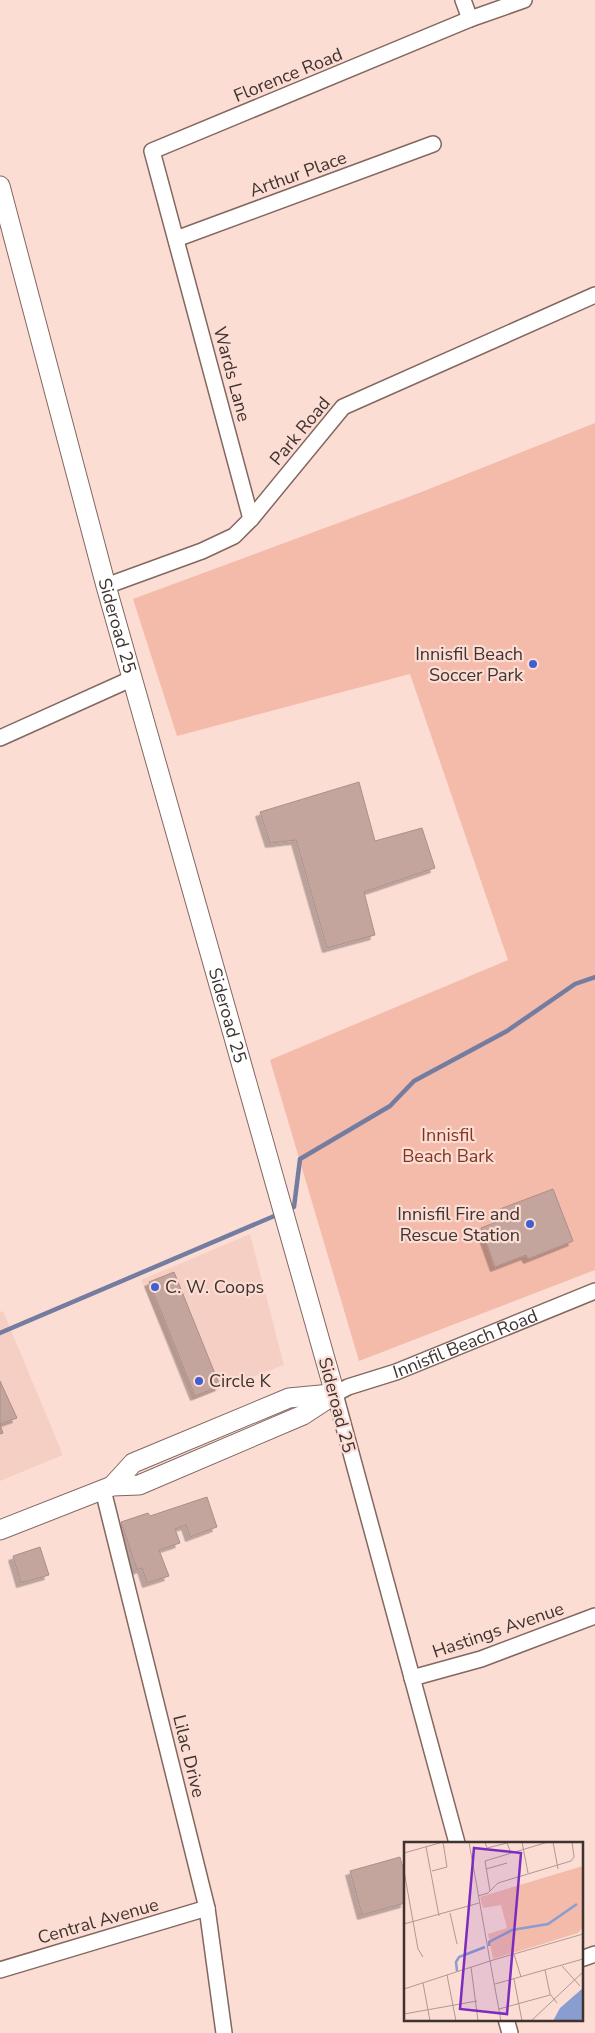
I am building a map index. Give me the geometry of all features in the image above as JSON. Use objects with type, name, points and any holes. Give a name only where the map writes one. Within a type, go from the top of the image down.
[{"type":"main road","name":"Sideroad 25","points":[[0,186],[131,680],[335,1394]]},
{"type":"main road","name":"Innisfil Beach Road","points":[[0,1530],[107,1488],[133,1463],[270,1405],[289,1398],[335,1394]]},
{"type":"street","points":[[463,0],[470,20]]},
{"type":"street","name":"Florence Road","points":[[176,239],[152,151],[470,20],[524,0]]},
{"type":"street","name":"Arthur Place","points":[[176,239],[433,144]]},
{"type":"street","name":"Wards Lane","points":[[176,239],[251,519]]},
{"type":"street","name":"Park Road","points":[[106,586],[202,552],[234,536],[251,519],[343,406],[595,296]]},
{"type":"street","points":[[0,738],[131,680]]},
{"type":"street","name":"Innisfil Beach Road","points":[[335,1394],[348,1387],[396,1372],[595,1291]]},
{"type":"street","name":"Sideroad 25","points":[[335,1394],[457,1842]]},
{"type":"street","name":"Lilac Drive","points":[[107,1488],[207,1908],[224,2033]]},
{"type":"street","name":"Hastings Avenue","points":[[412,1678],[481,1659],[595,1616]]},
{"type":"street","name":"Central Avenue","points":[[0,1970],[207,1908]]},
{"type":"street","points":[[582,1959],[595,1954]]},
{"type":"street","points":[[506,2020],[510,2033]]},
{"type":"shaded area","points":[[250,1234],[284,1365],[193,1400],[141,1280]]},
{"type":"shaded area","points":[[3,1311],[63,1455],[0,1481],[0,1312]]},
{"type":"green space","name":"Innisfil Beach Bark","points":[[595,423],[595,1270],[359,1361],[270,1060],[508,960],[410,674],[177,736],[133,599],[419,493]]},
{"type":"building","points":[[359,782],[375,841],[422,828],[435,868],[364,892],[375,935],[327,948],[296,840],[270,843],[260,812]]},
{"type":"building","name":"Innisfil Fire and Rescue Station","points":[[553,1189],[573,1241],[528,1259],[526,1255],[495,1267],[481,1228],[504,1219],[500,1209]]},
{"type":"building","points":[[174,1272],[220,1386],[195,1396],[149,1282]]},
{"type":"building","points":[[0,1381],[17,1418],[0,1424]]},
{"type":"building","points":[[207,1497],[217,1527],[190,1537],[186,1525],[175,1529],[180,1543],[159,1550],[169,1576],[147,1583],[142,1568],[137,1570],[121,1522],[148,1513],[150,1516]]},
{"type":"building","points":[[40,1547],[49,1575],[21,1583],[13,1556]]},
{"type":"building","points":[[400,1857],[404,1871],[404,1903],[362,1915],[350,1871]]},
{"type":"waterway","points":[[289,1209],[294,1207],[300,1159],[390,1106],[414,1081],[507,1031],[575,984],[595,977]]},
{"type":"waterway","points":[[0,1333],[279,1214]]},
{"type":"place","name":"Innisfil Beach Soccer Park","points":[[533,664]]},
{"type":"place","name":"Innisfil Fire and Rescue Station","points":[[530,1224]]},
{"type":"place","name":"C. W. Coops","points":[[155,1287]]},
{"type":"place","name":"Circle K","points":[[199,1381]]}]
